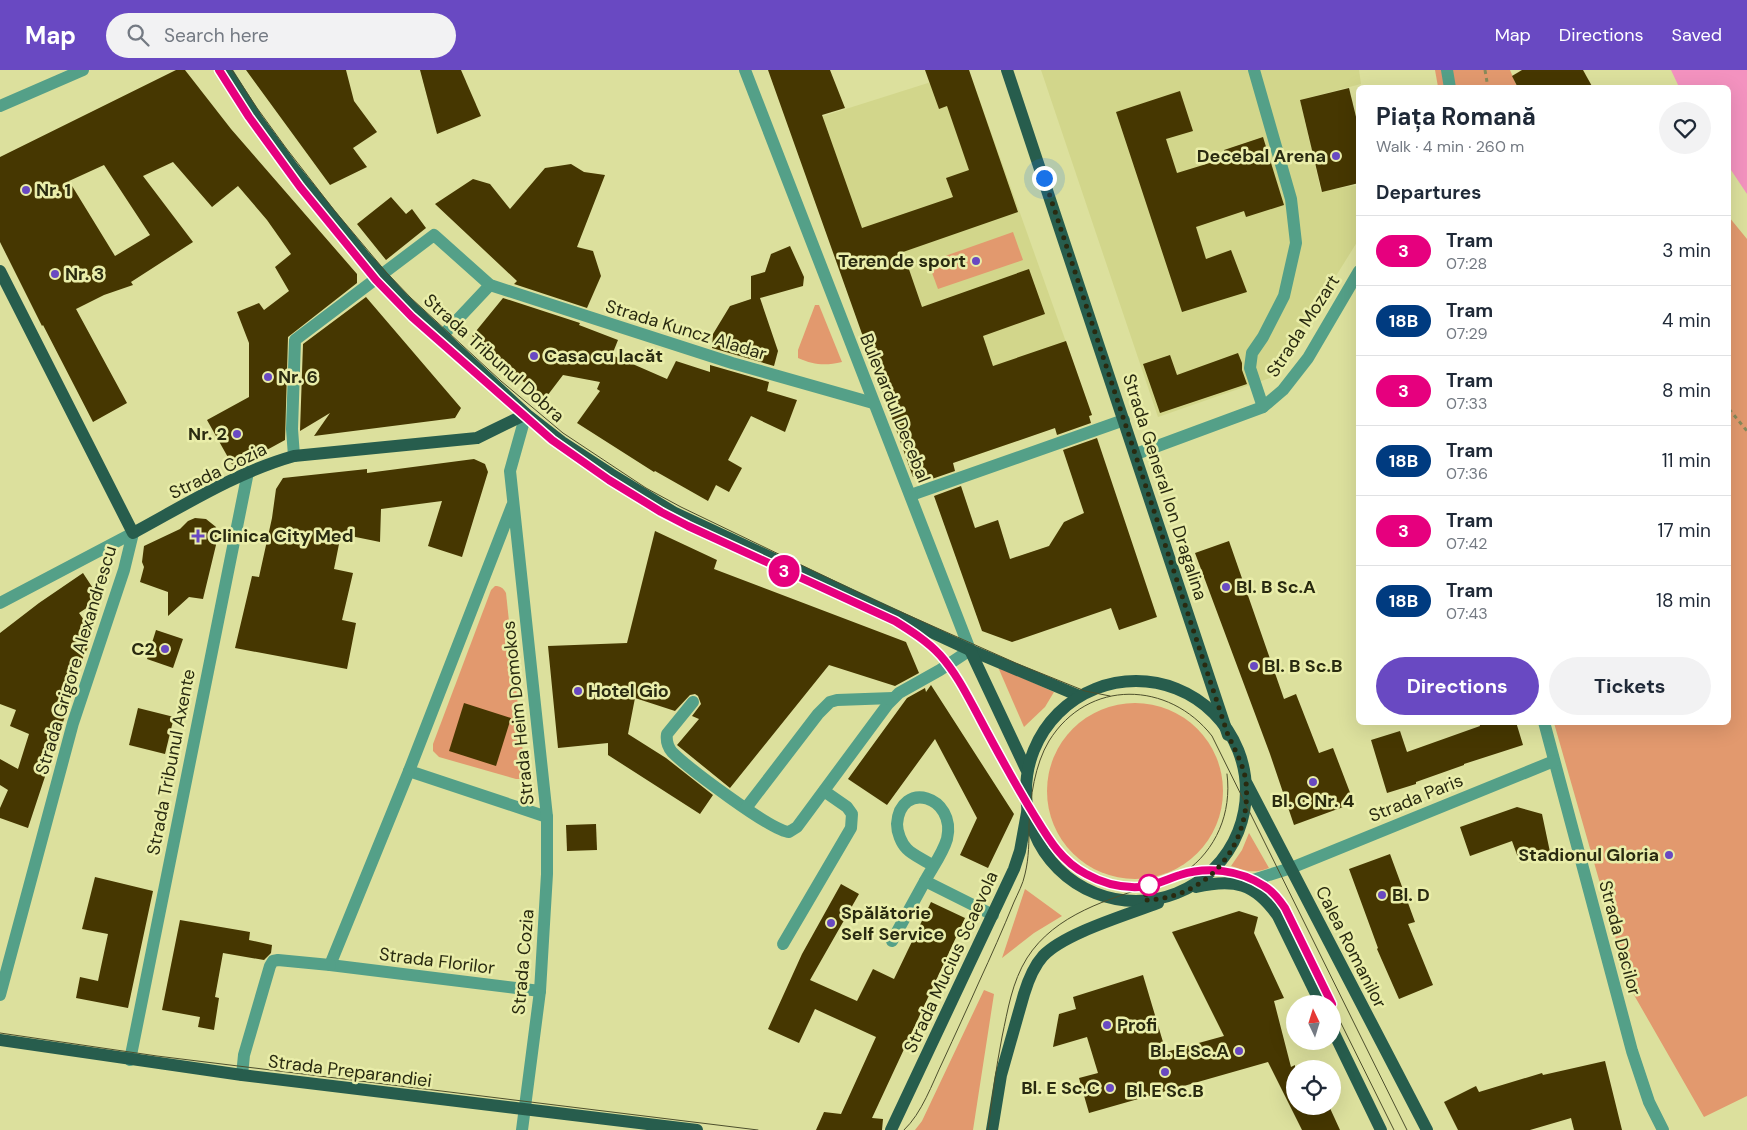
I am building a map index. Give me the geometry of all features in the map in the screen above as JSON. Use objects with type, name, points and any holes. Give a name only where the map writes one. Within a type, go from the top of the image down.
[{"type":"main road","name":"Strada General Ion Dragalina","points":[[1007,70],[1228,735]]},
{"type":"main road","name":"Strada Tribunul Dobra","points":[[229,71],[274,143],[381,276],[404,300],[526,414],[562,442],[675,513],[970,650]]},
{"type":"main road","name":"Strada Grigore Alexandrescu","points":[[0,271],[133,533]]},
{"type":"main road","name":"Strada Cozia","points":[[133,533],[248,472],[294,456],[477,438],[526,414]]},
{"type":"main road","points":[[970,650],[1078,695]]},
{"type":"main road","points":[[970,650],[1026,769]]},
{"type":"main road","points":[[992,1130],[1001,1076],[1024,994],[1028,981],[1042,957],[1052,948],[1077,934],[1174,896],[1194,887],[1227,859],[1238,840],[1244,818],[1246,780],[1238,756],[1228,735],[1205,708],[1182,693],[1161,685],[1135,682],[1092,688],[1078,695],[1051,717],[1032,747],[1026,769],[1029,804],[1041,841],[1051,858],[1063,871],[1076,881],[1096,891],[1122,899],[1155,900],[1174,896]]},
{"type":"main road","name":"Calea Romanilor","points":[[1246,780],[1426,1130]]},
{"type":"main road","name":"Strada Mucius Scaevola","points":[[891,1130],[1014,869],[1020,851],[1029,804]]},
{"type":"main road","points":[[1194,887],[1221,882],[1234,882],[1246,886],[1259,894],[1278,916],[1317,995]]},
{"type":"main road","name":"Strada Preparandiei","points":[[0,1040],[242,1076],[525,1108],[697,1130]]},
{"type":"main road","points":[[1341,1048],[1381,1130]]},
{"type":"street","points":[[0,106],[83,70]]},
{"type":"street","name":"Bulevardul Decebal","points":[[745,70],[970,650]]},
{"type":"street","points":[[1254,70],[1291,200],[1296,243],[1284,296],[1263,337],[1252,353],[1250,368],[1263,407]]},
{"type":"street","points":[[1446,70],[1449,85]]},
{"type":"street","points":[[294,456],[292,429],[295,340],[434,235],[490,286],[443,335]]},
{"type":"street","name":"Strada Mozart","points":[[1136,454],[1263,407],[1283,390],[1308,358],[1356,276]]},
{"type":"street","name":"Strada Kuncz Aladar","points":[[490,286],[732,363],[873,403]]},
{"type":"street","name":"Strada Heim Domokos","points":[[513,503],[409,771],[547,817],[510,471],[526,414]]},
{"type":"street","points":[[911,495],[1124,420]]},
{"type":"street","name":"Strada Tribunul Axente","points":[[130,1060],[248,472]]},
{"type":"street","name":"Strada Cozia","points":[[0,603],[133,533]]},
{"type":"street","name":"Strada Grigore Alexandrescu","points":[[0,995],[73,723],[124,570],[133,533]]},
{"type":"street","points":[[694,702],[667,734],[668,746],[727,796],[783,832],[789,832],[797,827],[894,698],[899,693],[940,670],[970,650]]},
{"type":"street","points":[[746,808],[818,714],[830,702],[847,699],[894,698]]},
{"type":"street","name":"Strada Dacilor","points":[[1545,725],[1632,1051],[1649,1102],[1662,1130]]},
{"type":"street","name":"Strada Paris","points":[[1234,882],[1253,880],[1291,868],[1554,761]]},
{"type":"street","points":[[330,966],[409,771]]},
{"type":"street","points":[[783,944],[851,828],[852,814],[847,807],[824,791]]},
{"type":"street","points":[[892,941],[933,866],[946,841],[948,832],[943,810],[936,802],[926,797],[916,797],[907,802],[902,809],[897,829],[907,849],[933,866]]},
{"type":"street","name":"Strada Cozia","points":[[522,1130],[540,991],[547,874],[547,817]]},
{"type":"street","points":[[925,880],[993,915]]},
{"type":"street","name":"Strada Florilor","points":[[242,1076],[244,1055],[259,1000],[273,961],[278,960],[540,991]]},
{"type":"path","points":[[1485,70],[1488,85]]},
{"type":"path","points":[[1731,411],[1747,431]]},
{"type":"shaded area","points":[[969,70],[1092,415],[913,477],[789,127]]},
{"type":"shaded area","points":[[1041,70],[1359,70],[1361,84],[1300,100],[1321,191],[1356,185],[1356,244],[1273,377],[1158,417]]},
{"type":"shaded area","points":[[1435,70],[1510,70],[1516,85],[1438,85]]},
{"type":"shaded area","points":[[1671,70],[1747,70],[1747,194],[1731,170],[1731,85],[1678,85]]},
{"type":"shaded area","name":"Stadionul Gloria","points":[[1731,219],[1747,239],[1747,1096],[1704,1117],[1630,988],[1555,725],[1731,725]]},
{"type":"shaded area","name":"Teren de sport","points":[[1013,232],[1023,260],[938,289],[928,262]]},
{"type":"shaded area","points":[[815,305],[819,305],[842,362],[820,364],[798,358],[798,350]]},
{"type":"shaded area","points":[[495,586],[499,586],[506,593],[525,772],[522,779],[516,779],[439,757],[433,751],[433,744],[491,590]]},
{"type":"shaded area","points":[[998,667],[1054,692],[1045,707],[1024,727]]},
{"type":"shaded area","points":[[1126,703],[1144,703],[1176,713],[1191,723],[1203,735],[1213,750],[1219,765],[1223,791],[1219,817],[1213,832],[1203,847],[1191,859],[1176,869],[1161,875],[1144,879],[1126,879],[1094,869],[1079,859],[1067,847],[1057,832],[1051,817],[1047,800],[1047,782],[1057,750],[1067,735],[1079,723],[1094,713],[1109,707]]},
{"type":"shaded area","points":[[1249,833],[1269,868],[1250,871],[1231,866],[1242,850]]},
{"type":"shaded area","points":[[1025,889],[1062,916],[1034,933],[1002,958]]},
{"type":"shaded area","points":[[984,990],[994,994],[973,1130],[915,1130],[922,1121]]},
{"type":"building","points":[[176,70],[185,70],[231,129],[357,274],[357,283],[288,337],[285,440],[234,468],[207,420],[249,397],[249,343],[237,312],[259,303],[264,310],[289,291],[275,267],[291,254],[267,220],[238,186],[212,207],[173,162],[143,176],[193,242],[131,282],[133,285],[104,295],[76,309],[127,403],[93,422],[0,242],[0,157]],"holes":[[[104,165],[150,235],[115,256],[69,181]]]},
{"type":"building","points":[[246,70],[346,70],[354,101],[377,132],[353,148],[367,167],[330,185]]},
{"type":"building","points":[[420,70],[461,70],[481,116],[437,134]]},
{"type":"building","points":[[768,70],[830,70],[845,108],[822,115],[862,228],[953,197],[946,178],[969,170],[947,106],[939,109],[925,70],[969,70],[1018,212],[903,252],[922,307],[1029,269],[1045,314],[983,336],[993,366],[1066,341],[1092,415],[1089,416],[1091,423],[1057,435],[1055,428],[953,463],[955,471],[929,480],[926,473],[913,477]]},
{"type":"building","points":[[1522,70],[1583,70],[1591,85],[1516,85],[1512,76]]},
{"type":"building","name":"Decebal Arena","points":[[1349,88],[1356,117],[1356,184],[1322,192],[1300,100]]},
{"type":"building","points":[[1180,91],[1193,131],[1166,139],[1177,173],[1226,158],[1224,150],[1263,137],[1284,205],[1246,217],[1244,211],[1196,227],[1206,259],[1231,250],[1247,292],[1182,312],[1116,112]]},
{"type":"building","points":[[571,164],[584,172],[605,175],[577,247],[593,251],[601,276],[587,308],[514,284],[517,281],[435,204],[473,179],[490,184],[510,209],[545,168]]},
{"type":"building","points":[[391,197],[406,214],[412,209],[426,228],[386,260],[357,224]]},
{"type":"building","points":[[790,246],[804,277],[803,286],[760,298],[778,351],[774,366],[712,348],[713,334],[730,306],[751,299],[751,276],[765,272],[771,254]]},
{"type":"building","points":[[366,297],[461,408],[455,418],[314,436],[330,413],[300,431],[303,344]]},
{"type":"building","points":[[503,298],[580,323],[579,325],[618,340],[612,355],[667,379],[676,361],[710,372],[710,365],[769,382],[767,391],[797,400],[785,432],[751,416],[728,460],[742,468],[729,492],[716,485],[708,501],[654,472],[577,423],[600,391],[597,389],[600,382],[563,375],[544,400],[472,336]]},
{"type":"building","points":[[1238,353],[1247,384],[1160,413],[1143,364],[1170,355],[1177,375]]},
{"type":"building","points":[[1097,438],[1157,617],[1119,630],[1111,608],[1012,642],[982,631],[934,496],[961,486],[975,528],[998,520],[1010,559],[1049,546],[1064,522],[1084,513],[1063,450]]},
{"type":"building","points":[[474,459],[485,464],[488,472],[462,557],[428,546],[442,501],[381,509],[380,542],[341,534],[334,569],[353,573],[342,620],[356,623],[347,669],[235,648],[252,576],[259,577],[272,518],[276,489],[283,478],[367,469],[367,473]]},
{"type":"building","points":[[195,518],[206,519],[216,527],[217,532],[216,545],[203,599],[189,597],[168,616],[168,592],[140,582],[144,567],[142,562],[144,546],[180,529],[188,521]]},
{"type":"building","points":[[655,531],[717,560],[714,569],[906,642],[919,673],[895,686],[829,665],[730,788],[677,745],[699,719],[692,716],[701,704],[698,696],[695,694],[690,695],[675,711],[635,698],[628,734],[666,758],[713,795],[700,814],[608,755],[608,743],[558,748],[548,646],[627,643]]},
{"type":"building","points":[[1229,541],[1284,699],[1296,694],[1319,753],[1333,748],[1354,803],[1294,825],[1270,754],[1195,553]]},
{"type":"building","points":[[83,573],[100,599],[79,613],[89,627],[83,641],[89,645],[61,704],[68,707],[28,828],[0,818],[0,808],[8,790],[0,785],[0,759],[18,769],[29,734],[10,726],[16,710],[0,704],[0,633]]},
{"type":"building","name":"C2","points":[[156,630],[183,639],[173,668],[147,659]]},
{"type":"building","points":[[931,685],[1014,814],[988,868],[960,855],[977,818],[935,739],[887,805],[848,779],[907,698],[925,688],[926,692]]},
{"type":"building","points":[[464,703],[511,718],[496,766],[449,751]]},
{"type":"building","points":[[138,708],[174,717],[165,754],[129,745]]},
{"type":"building","points":[[1517,725],[1523,745],[1464,764],[1416,782],[1416,784],[1387,793],[1371,740],[1400,731],[1407,752],[1480,726]]},
{"type":"building","points":[[1517,807],[1542,814],[1550,852],[1520,863],[1512,841],[1470,856],[1460,827]]},
{"type":"building","points":[[596,824],[597,850],[567,851],[566,825]]},
{"type":"building","points":[[1390,854],[1415,922],[1408,924],[1433,985],[1399,999],[1377,949],[1349,869]]},
{"type":"building","points":[[95,877],[153,891],[128,1008],[76,998],[80,977],[98,981],[108,934],[82,929]]},
{"type":"building","points":[[841,884],[859,894],[810,980],[857,1001],[873,969],[894,979],[931,902],[965,918],[872,1118],[883,1119],[882,1130],[816,1130],[824,1112],[841,1114],[876,1037],[815,1009],[799,1043],[768,1029],[802,954]]},
{"type":"building","points":[[1239,911],[1258,917],[1254,933],[1284,998],[1274,1001],[1289,1060],[1286,1060],[1286,1098],[1268,1062],[1089,1113],[1079,1078],[1098,1073],[1087,1037],[1053,1047],[1059,1014],[1076,1009],[1073,997],[1143,975],[1166,1052],[1224,1036],[1172,932]]},
{"type":"building","points":[[180,920],[250,932],[249,940],[272,945],[271,953],[264,960],[223,953],[215,997],[219,998],[214,1030],[198,1027],[200,1017],[162,1010]]},
{"type":"building","points":[[1605,1061],[1622,1130],[1574,1130],[1571,1118],[1530,1130],[1458,1130],[1444,1102],[1476,1086],[1479,1092],[1542,1073],[1543,1075]]},
{"type":"building","points":[[1294,1115],[1333,1115],[1340,1130],[1302,1130]]},
{"type":"tram line","points":[[219,70],[249,117],[300,187],[376,280],[412,317],[552,440],[635,496],[688,526],[895,621],[912,632],[934,651],[954,673],[1024,798],[1058,852],[1078,869],[1098,879],[1120,885],[1154,885]]},
{"type":"tram line","name":"3","points":[[219,70],[233,94],[300,187],[376,280],[412,317],[528,420],[578,459],[661,512],[895,621],[914,633],[929,644],[954,673],[1038,822],[1055,848],[1067,861],[1087,875],[1105,882],[1127,886],[1154,885],[1181,875],[1205,870],[1216,870],[1241,875],[1265,886],[1285,908],[1328,995]]},
{"type":"tram line","points":[[232,70],[286,148],[334,210],[386,272],[411,298],[501,381],[563,433],[646,488],[681,507],[874,600],[1018,664],[1085,691],[1110,696]]},
{"type":"tram line","points":[[904,1130],[926,1098],[1022,885],[1028,856],[1032,793],[1044,750],[1065,720],[1085,706],[1106,697],[1129,694],[1152,697],[1174,705],[1194,718],[1212,736],[1407,1130]]},
{"type":"tram line","points":[[1185,872],[1205,853],[1220,829],[1227,803],[1227,774]]},
{"type":"tram line","points":[[988,1130],[1002,1037],[1014,986],[1022,967],[1039,943],[1052,930],[1084,910],[1102,902],[1184,874],[1206,870],[1236,873],[1262,886],[1285,907],[1328,995]]},
{"type":"tram line","points":[[1341,1023],[1394,1130]]},
{"type":"tram line","points":[[0,1033],[157,1056],[758,1130]]},
{"type":"place","name":"Decebal Arena","points":[[1336,156]]},
{"type":"place","name":"Nr. 1","points":[[26,190]]},
{"type":"place","name":"Teren de sport","points":[[976,261]]},
{"type":"place","name":"Nr. 3","points":[[55,274]]},
{"type":"place","name":"Casa cu lacăt","points":[[534,356]]},
{"type":"place","name":"Nr. 6","points":[[268,377]]},
{"type":"place","name":"Nr. 2","points":[[237,434]]},
{"type":"place","name":"Clinica City Med","points":[[198,536]]},
{"type":"place","name":"Bl. B Sc.A","points":[[1226,587]]},
{"type":"place","name":"C2","points":[[165,649]]},
{"type":"place","name":"Bl. B Sc.B","points":[[1254,666]]},
{"type":"place","name":"Hotel Gio","points":[[578,691]]},
{"type":"place","name":"Bl. C Nr. 4","points":[[1313,782]]},
{"type":"place","name":"Stadionul Gloria","points":[[1669,855]]},
{"type":"place","name":"Bl. D","points":[[1382,895]]},
{"type":"place","name":"Spălătorie Self Service","points":[[831,923]]},
{"type":"place","name":"Profi","points":[[1107,1025]]},
{"type":"place","name":"Bl. E Sc.A","points":[[1239,1051]]},
{"type":"place","name":"Bl. E Sc.B","points":[[1165,1072]]},
{"type":"place","name":"Bl. E Sc.C","points":[[1110,1088]]},
{"type":"route","points":[[1044,178],[1228,735],[1246,780],[1244,818],[1238,840],[1227,859],[1194,887],[1174,896],[1144,900],[1149,885]]}]
